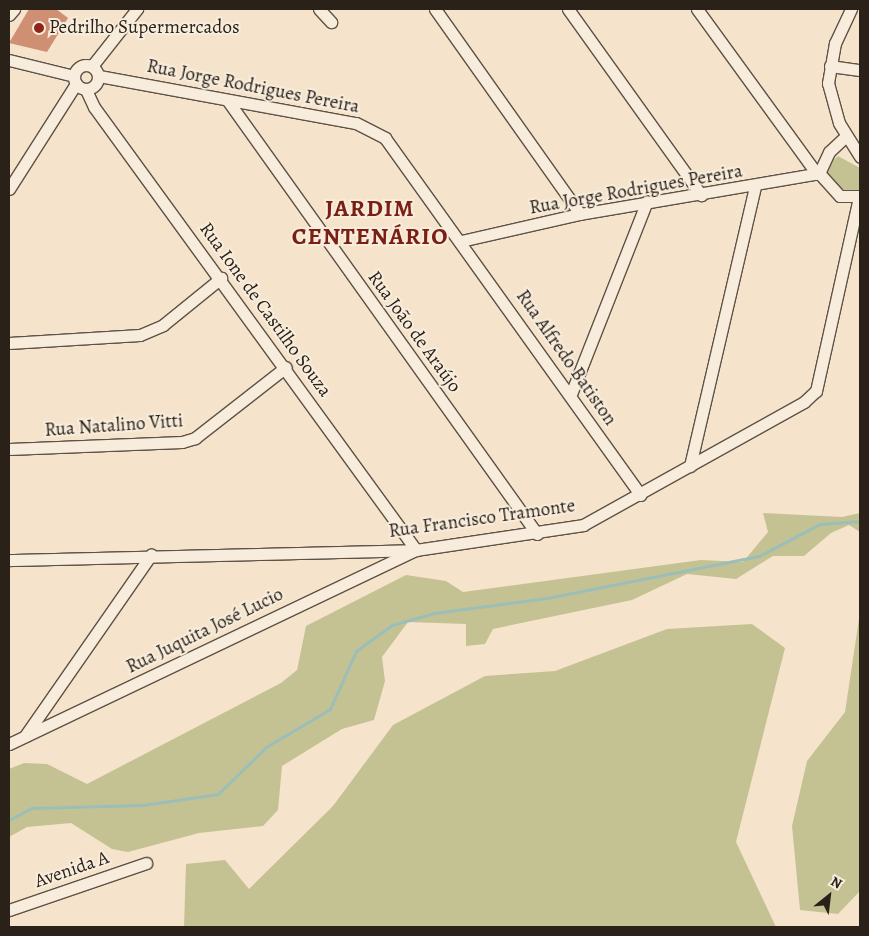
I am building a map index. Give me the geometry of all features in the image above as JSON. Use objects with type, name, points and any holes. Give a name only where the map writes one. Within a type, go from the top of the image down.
[{"type":"street","points":[[9,15],[14,9]]},
{"type":"street","points":[[9,60],[79,84],[97,84],[95,72],[138,9]]},
{"type":"street","points":[[319,9],[332,22]]},
{"type":"street","points":[[435,9],[580,214]]},
{"type":"street","points":[[568,9],[701,195]]},
{"type":"street","points":[[697,9],[818,173],[840,196],[860,196]]},
{"type":"street","points":[[851,9],[830,66],[830,96],[846,136],[860,157]]},
{"type":"street","points":[[830,66],[860,70]]},
{"type":"street","points":[[9,189],[79,84],[80,67],[95,72]]},
{"type":"street","name":"Rua Jorge Rodrigues Pereira","points":[[95,72],[228,101],[370,128],[385,138],[462,241],[647,201],[701,195],[818,173]]},
{"type":"street","name":"Rua Ione de Castilho Souza","points":[[79,84],[286,367],[416,550]]},
{"type":"street","name":"Rua João de Araújo","points":[[228,101],[537,534]]},
{"type":"street","points":[[818,173],[829,152],[846,136]]},
{"type":"street","points":[[690,466],[755,186]]},
{"type":"street","name":"Rua Francisco Tramonte","points":[[13,559],[416,550],[537,534],[583,525],[641,495],[804,402],[816,391],[860,196]]},
{"type":"street","points":[[571,394],[647,201]]},
{"type":"street","name":"Rua Alfredo Batiston","points":[[462,241],[641,495]]},
{"type":"street","points":[[9,343],[140,335],[163,325],[221,278]]},
{"type":"street","name":"Rua Natalino Vitti","points":[[9,449],[182,442],[195,438],[286,367]]},
{"type":"street","name":"Rua Juquita José Lucio","points":[[9,744],[416,550]]},
{"type":"street","points":[[24,738],[151,555]]},
{"type":"street","points":[[9,571],[13,559]]},
{"type":"street","name":"Avenida A","points":[[9,910],[146,863]]},
{"type":"shaded area","points":[[838,156],[860,168],[860,189],[855,193],[841,189],[826,173],[826,166]]},
{"type":"shaded area","points":[[763,513],[842,517],[860,513],[860,532],[849,525],[831,533],[804,556],[773,556],[736,579],[687,574],[632,600],[493,629],[485,644],[466,646],[466,624],[408,622],[382,657],[385,681],[374,720],[342,729],[282,766],[278,810],[263,826],[199,833],[128,852],[112,849],[71,823],[27,827],[9,837],[9,769],[24,763],[47,764],[87,784],[281,683],[297,670],[306,626],[406,575],[446,581],[463,592],[701,560],[743,562],[768,532]]},
{"type":"shaded area","points":[[860,612],[860,891],[838,914],[800,910],[792,826],[807,761],[845,712]]},
{"type":"shaded area","points":[[752,624],[785,648],[736,842],[776,927],[184,927],[186,864],[225,860],[249,889],[333,806],[393,725],[485,676],[555,671],[667,629]]},
{"type":"building","name":"Pedrilho Supermercados","points":[[29,9],[56,9],[68,18],[47,52],[9,43]]},
{"type":"waterway","points":[[9,820],[32,808],[143,805],[218,794],[266,747],[330,709],[356,651],[392,625],[434,613],[547,598],[759,556],[820,524],[860,521]]},
{"type":"place","name":"Pedrilho Supermercados","points":[[39,28]]},
{"type":"district","name":"JARDIM CENTENÁRIO","points":[[370,223]]}]
